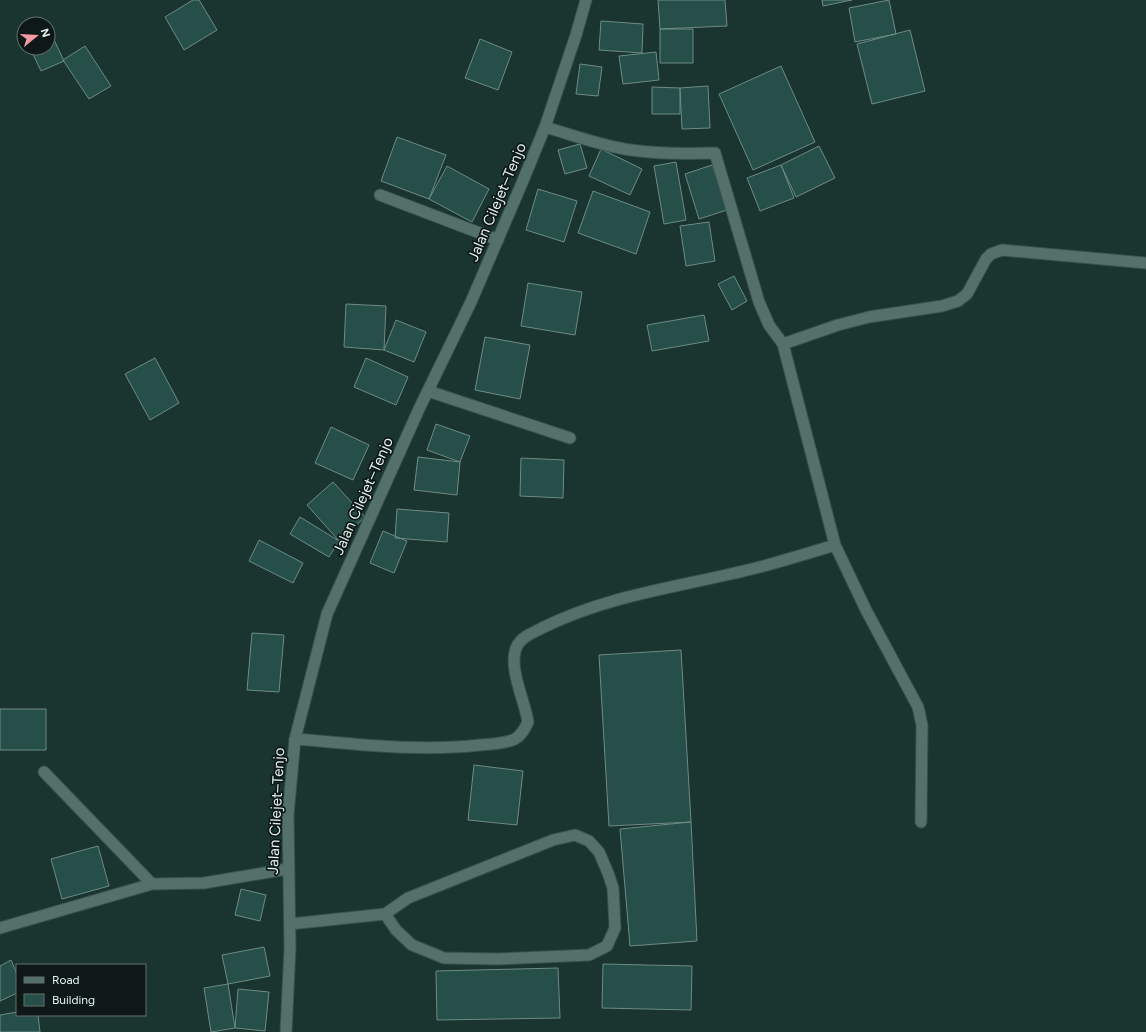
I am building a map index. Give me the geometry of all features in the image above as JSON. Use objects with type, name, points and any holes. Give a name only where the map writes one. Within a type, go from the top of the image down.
[{"type":"street","name":"Jalan Cilejet–Tenjo","points":[[286,1032],[290,924],[288,815],[295,739],[327,614],[428,391],[471,302],[498,240],[545,127],[576,35],[586,0]]},
{"type":"street","points":[[545,127],[596,142],[631,150],[678,154],[714,153],[759,302],[769,325],[783,344],[835,545],[866,610],[918,707],[922,725],[921,822]]},
{"type":"street","points":[[380,195],[498,240]]},
{"type":"street","points":[[783,344],[861,319],[958,301],[967,294],[986,259],[991,254],[1002,250],[1146,263]]},
{"type":"street","points":[[428,391],[570,438]]},
{"type":"street","points":[[295,739],[417,748],[472,746],[505,742],[516,738],[522,733],[528,722],[516,677],[514,653],[518,644],[529,635],[595,607],[632,595],[756,568],[835,545]]},
{"type":"street","points":[[44,772],[152,884]]},
{"type":"street","points":[[290,924],[385,914],[408,898],[553,840],[575,835],[589,841],[599,852],[613,888],[615,928],[607,946],[589,955],[498,959],[444,958],[412,945],[396,930],[385,914]]},
{"type":"street","points":[[0,928],[152,884],[204,883],[288,869]]},
{"type":"building","points":[[193,0],[199,0],[217,30],[184,50],[165,17]]},
{"type":"building","points":[[658,0],[725,0],[727,26],[660,29]]},
{"type":"building","points":[[822,0],[852,0],[823,6]]},
{"type":"building","points":[[889,0],[896,34],[855,42],[849,8]]},
{"type":"building","points":[[601,21],[643,24],[642,53],[599,50]]},
{"type":"building","points":[[660,29],[693,29],[693,63],[660,63]]},
{"type":"building","points":[[910,30],[925,91],[872,104],[857,44]]},
{"type":"building","points":[[480,39],[512,52],[498,90],[465,78]]},
{"type":"building","points":[[56,44],[64,61],[41,71],[34,56],[56,56]]},
{"type":"building","points":[[85,46],[111,86],[89,99],[63,60]]},
{"type":"building","points":[[656,52],[659,80],[623,84],[619,56]]},
{"type":"building","points":[[580,64],[602,67],[598,96],[576,94]]},
{"type":"building","points":[[781,66],[815,142],[753,170],[719,94]]},
{"type":"building","points":[[708,86],[710,128],[682,129],[680,88]]},
{"type":"building","points":[[652,87],[680,88],[680,114],[652,114]]},
{"type":"building","points":[[397,137],[446,155],[429,199],[381,181]]},
{"type":"building","points":[[580,144],[587,168],[565,174],[558,150]]},
{"type":"building","points":[[819,146],[835,178],[796,197],[781,165]]},
{"type":"building","points":[[601,149],[642,169],[630,195],[589,176]]},
{"type":"building","points":[[676,162],[686,220],[664,224],[654,166]]},
{"type":"building","points":[[712,165],[727,210],[699,219],[685,174]]},
{"type":"building","points":[[781,165],[794,198],[760,211],[747,178]]},
{"type":"building","points":[[447,166],[489,189],[472,222],[429,199]]},
{"type":"building","points":[[538,189],[577,201],[564,242],[526,230]]},
{"type":"building","points":[[593,191],[650,212],[636,254],[578,233]]},
{"type":"building","points":[[709,222],[715,261],[686,266],[680,226]]},
{"type":"building","points":[[734,276],[747,301],[732,310],[718,284]]},
{"type":"building","points":[[528,283],[582,292],[575,335],[521,326]]},
{"type":"building","points":[[346,304],[386,306],[384,350],[344,347]]},
{"type":"building","points":[[704,315],[709,341],[652,351],[647,325]]},
{"type":"building","points":[[396,320],[426,332],[414,362],[384,350]]},
{"type":"building","points":[[485,337],[530,345],[520,399],[475,390]]},
{"type":"building","points":[[155,358],[179,403],[150,420],[125,374]]},
{"type":"building","points":[[366,358],[408,377],[396,405],[354,387]]},
{"type":"building","points":[[436,424],[470,436],[460,462],[427,450]]},
{"type":"building","points":[[331,427],[369,445],[353,480],[315,463]]},
{"type":"building","points":[[418,457],[460,462],[457,495],[414,490]]},
{"type":"building","points":[[521,458],[564,460],[563,498],[520,496]]},
{"type":"building","points":[[333,482],[365,517],[339,541],[307,505]]},
{"type":"building","points":[[397,509],[449,513],[447,542],[395,538]]},
{"type":"building","points":[[300,517],[339,541],[329,557],[290,534]]},
{"type":"building","points":[[383,531],[407,541],[394,573],[370,563]]},
{"type":"building","points":[[259,540],[303,563],[293,583],[249,561]]},
{"type":"building","points":[[252,633],[284,635],[279,692],[247,690]]},
{"type":"building","points":[[681,650],[691,822],[609,826],[599,655]]},
{"type":"building","points":[[0,709],[46,709],[46,750],[0,750]]},
{"type":"building","points":[[474,765],[523,771],[517,825],[468,820]]},
{"type":"building","points":[[691,822],[697,941],[630,946],[620,829]]},
{"type":"building","points":[[98,846],[109,886],[62,899],[51,859]]},
{"type":"building","points":[[241,889],[266,895],[260,921],[235,915]]},
{"type":"building","points":[[264,947],[270,976],[228,984],[222,955]]},
{"type":"building","points":[[11,960],[16,972],[16,993],[0,1001],[0,966]]},
{"type":"building","points":[[603,964],[692,966],[691,1010],[602,1008]]},
{"type":"building","points":[[558,968],[560,1018],[437,1020],[436,971]]},
{"type":"building","points":[[228,984],[235,1028],[211,1032],[204,988]]},
{"type":"building","points":[[238,989],[269,992],[265,1031],[235,1028]]},
{"type":"building","points":[[16,1012],[16,1016],[38,1016],[40,1032],[0,1032],[0,1015]]}]
